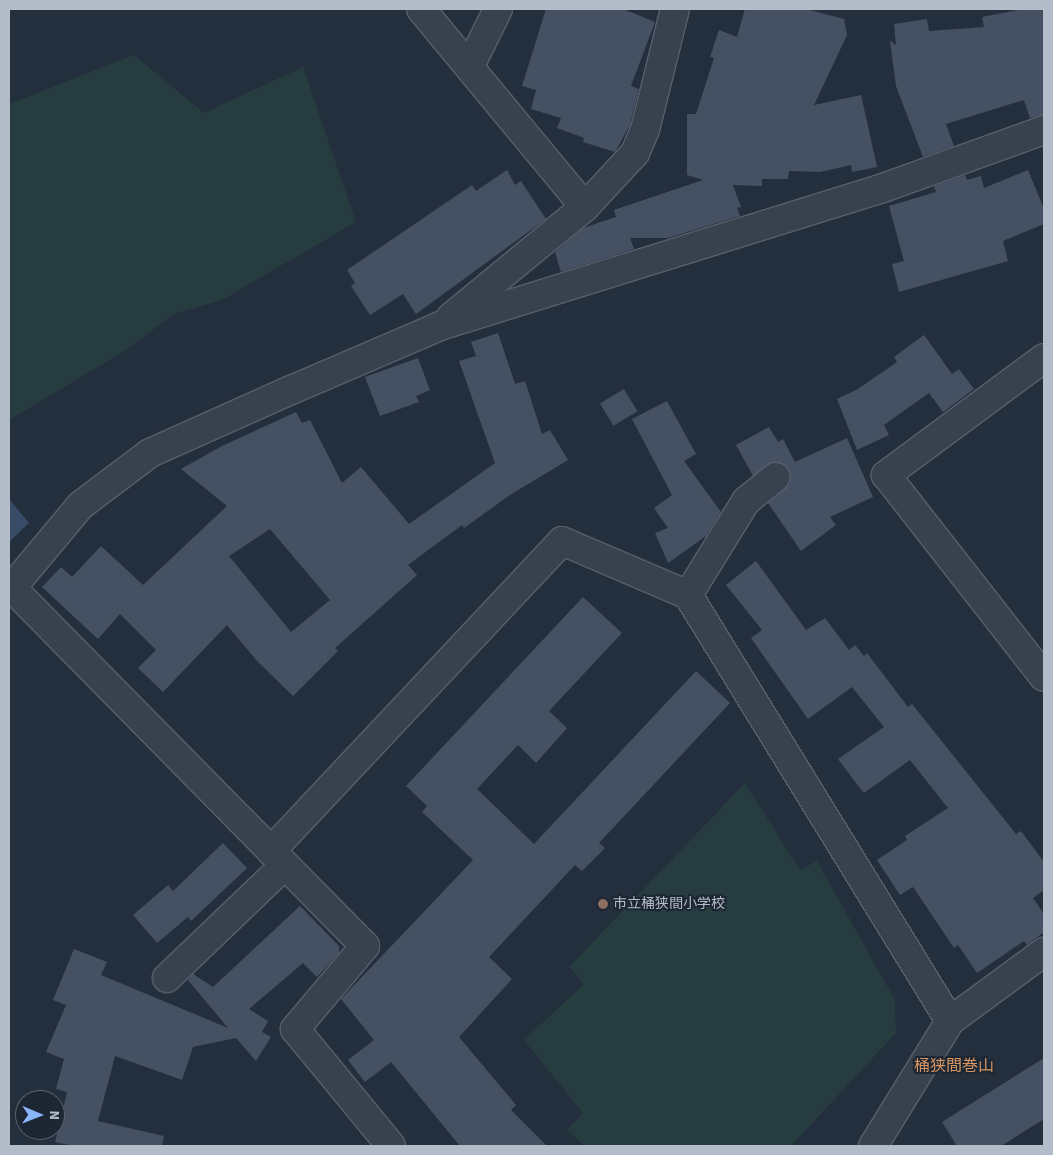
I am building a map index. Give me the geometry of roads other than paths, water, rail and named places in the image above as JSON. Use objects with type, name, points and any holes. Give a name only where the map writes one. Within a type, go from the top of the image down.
[{"type":"street","points":[[421,9],[585,207]]},
{"type":"street","points":[[470,66],[498,9]]},
{"type":"street","points":[[440,326],[585,207],[635,153],[645,130],[675,9]]},
{"type":"street","points":[[391,1146],[294,1029],[365,946],[10,589],[81,505],[150,453],[440,326],[883,188],[1044,130]]},
{"type":"street","points":[[1044,358],[886,475],[1044,677]]},
{"type":"street","points":[[688,596],[746,500],[776,477]]},
{"type":"street","points":[[166,978],[278,858],[562,541],[688,596],[950,1021]]},
{"type":"street","points":[[873,1146],[950,1021],[1044,952]]},
{"type":"water","points":[[9,499],[29,523],[9,542]]},
{"type":"place","name":"市立桶狭間小学校","points":[[603,904]]},
{"type":"district","name":"桶狭間巻山","points":[[954,1066]]}]
